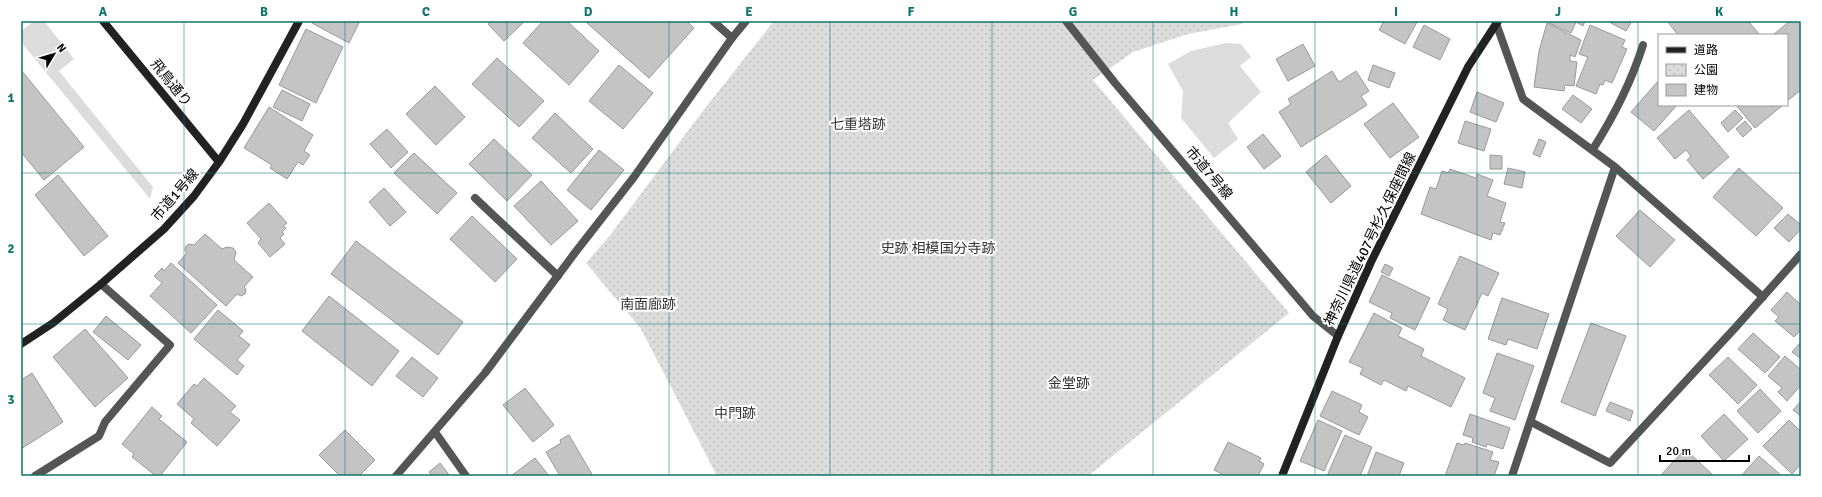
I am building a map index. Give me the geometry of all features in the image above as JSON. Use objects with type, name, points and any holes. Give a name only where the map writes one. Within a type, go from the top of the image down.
[{"type":"street","name":"飛鳥通り","points":[[103,21],[219,162]]},
{"type":"street","name":"市道1号線","points":[[21,344],[54,323],[100,284],[164,229],[194,196],[219,162],[243,124],[299,21]]},
{"type":"street","points":[[714,21],[732,38]]},
{"type":"street","points":[[396,476],[485,373],[638,171],[732,38],[746,21]]},
{"type":"street","name":"市道7号線","points":[[1066,21],[1115,83],[1313,316],[1338,336]]},
{"type":"street","points":[[1497,22],[1523,99],[1593,149],[1615,167],[1763,297]]},
{"type":"street","name":"神奈川県道407号杉久保座間線","points":[[1282,476],[1338,336],[1371,262],[1479,48],[1497,22]]},
{"type":"street","points":[[1593,149],[1623,97],[1635,72],[1643,45]]},
{"type":"street","points":[[1512,476],[1615,167]]},
{"type":"street","points":[[475,198],[558,276]]},
{"type":"street","points":[[1531,422],[1610,463],[1801,254]]},
{"type":"street","points":[[35,476],[100,436],[105,422],[170,345],[100,284]]},
{"type":"street","points":[[435,432],[466,476]]},
{"type":"green space","points":[[34,21],[44,21],[74,59],[59,71],[153,187],[150,199],[21,42],[21,31]]},
{"type":"green space","name":"史跡 相模国分寺跡","points":[[774,21],[1245,21],[1242,24],[1188,34],[1133,52],[1093,80],[1289,313],[1088,476],[717,476],[641,329],[586,263],[611,234],[702,112]]},
{"type":"green space","points":[[1226,43],[1241,44],[1251,57],[1240,66],[1261,92],[1228,123],[1238,139],[1214,158],[1181,118],[1183,91],[1168,64],[1191,51]]},
{"type":"building","points":[[313,21],[360,21],[349,43],[312,23]]},
{"type":"building","points":[[492,21],[525,21],[504,41],[488,24]]},
{"type":"building","points":[[543,21],[567,21],[599,51],[569,85],[523,43]]},
{"type":"building","points":[[589,21],[686,21],[694,28],[649,78],[587,23]]},
{"type":"building","points":[[1384,21],[1417,22],[1405,44],[1379,30]]},
{"type":"building","points":[[1550,21],[1585,21],[1583,26],[1576,22],[1571,33],[1549,23]]},
{"type":"building","points":[[1607,21],[1632,21],[1626,31]]},
{"type":"building","points":[[1667,21],[1748,21],[1759,34],[1677,34]]},
{"type":"building","points":[[1790,21],[1801,21],[1801,90],[1788,100],[1788,34],[1774,34]]},
{"type":"building","points":[[1547,23],[1581,40],[1575,57],[1570,55],[1570,61],[1577,62],[1574,86],[1565,85],[1564,91],[1534,87],[1539,51]]},
{"type":"building","points":[[1424,25],[1450,39],[1440,60],[1413,47]]},
{"type":"building","points":[[1590,25],[1625,40],[1622,47],[1627,49],[1612,83],[1605,80],[1603,85],[1600,84],[1596,94],[1576,86],[1588,57],[1579,54]]},
{"type":"building","points":[[306,29],[343,47],[316,103],[279,85]]},
{"type":"building","points":[[1303,44],[1315,66],[1288,81],[1276,59]]},
{"type":"building","points":[[497,58],[544,101],[519,127],[472,84]]},
{"type":"building","points":[[619,65],[653,93],[623,129],[589,101]]},
{"type":"building","points":[[1373,65],[1395,73],[1389,88],[1368,80]]},
{"type":"building","points":[[21,70],[84,147],[44,180],[21,152]]},
{"type":"building","points":[[1332,71],[1339,82],[1356,71],[1369,91],[1361,96],[1367,105],[1301,147],[1279,112],[1291,104],[1288,99]]},
{"type":"building","points":[[1658,81],[1658,106],[1676,106],[1654,131],[1631,112]]},
{"type":"building","points":[[435,86],[465,117],[436,145],[406,114]]},
{"type":"building","points":[[282,90],[310,104],[302,121],[273,107]]},
{"type":"building","points":[[1477,92],[1504,103],[1496,122],[1470,112]]},
{"type":"building","points":[[1573,95],[1592,109],[1581,123],[1562,109]]},
{"type":"building","points":[[1393,103],[1419,137],[1390,158],[1364,124]]},
{"type":"building","points":[[1737,106],[1782,106],[1755,128]]},
{"type":"building","points":[[269,107],[313,135],[304,151],[310,155],[303,165],[298,162],[287,179],[270,168],[272,165],[244,148]]},
{"type":"building","points":[[1689,110],[1729,157],[1703,179],[1687,160],[1691,156],[1686,150],[1675,159],[1657,138]]},
{"type":"building","points":[[1735,110],[1743,118],[1728,132],[1721,123]]},
{"type":"building","points":[[555,113],[593,149],[571,173],[532,138]]},
{"type":"building","points":[[1465,121],[1491,129],[1484,151],[1458,143]]},
{"type":"building","points":[[1745,121],[1752,129],[1743,137],[1736,129]]},
{"type":"building","points":[[387,129],[408,152],[391,168],[370,144]]},
{"type":"building","points":[[1263,134],[1281,156],[1264,169],[1247,147]]},
{"type":"building","points":[[494,139],[532,175],[507,201],[469,164]]},
{"type":"building","points":[[1539,139],[1546,142],[1540,157],[1533,154]]},
{"type":"building","points":[[599,150],[624,170],[591,210],[567,190]]},
{"type":"building","points":[[414,153],[457,193],[437,214],[394,173]]},
{"type":"building","points":[[1326,155],[1351,186],[1331,203],[1306,172]]},
{"type":"building","points":[[1490,155],[1502,156],[1502,169],[1490,169]]},
{"type":"building","points":[[1508,168],[1525,172],[1522,188],[1504,184]]},
{"type":"building","points":[[1739,168],[1783,208],[1756,236],[1713,197]]},
{"type":"building","points":[[1450,169],[1476,178],[1477,174],[1493,180],[1487,196],[1506,203],[1500,222],[1505,223],[1500,235],[1493,233],[1491,240],[1421,214],[1430,187],[1436,189],[1442,171],[1448,173]]},
{"type":"building","points":[[58,175],[108,236],[84,256],[35,195]]},
{"type":"building","points":[[541,181],[578,221],[551,245],[514,206]]},
{"type":"building","points":[[384,188],[406,212],[390,226],[369,202]]},
{"type":"building","points":[[269,203],[287,223],[283,226],[286,228],[282,232],[284,234],[280,238],[285,244],[270,257],[258,243],[261,239],[247,223]]},
{"type":"building","points":[[1640,210],[1675,240],[1650,267],[1616,236]]},
{"type":"building","points":[[1788,214],[1801,225],[1801,229],[1789,242],[1774,228]]},
{"type":"building","points":[[472,216],[517,259],[495,282],[450,239]]},
{"type":"building","points":[[205,234],[222,249],[227,247],[233,248],[236,252],[234,260],[253,277],[244,287],[246,289],[245,294],[241,296],[237,294],[226,306],[178,263],[187,253],[185,250],[186,246],[189,244],[194,245]]},
{"type":"building","points":[[356,241],[463,322],[438,355],[331,274]]},
{"type":"building","points":[[1460,256],[1499,273],[1488,296],[1482,293],[1465,330],[1443,320],[1448,309],[1438,304]]},
{"type":"building","points":[[171,263],[217,305],[191,333],[150,296],[162,283],[154,276],[162,268],[164,271]]},
{"type":"building","points":[[1385,264],[1393,268],[1389,276],[1381,272]]},
{"type":"building","points":[[1382,275],[1430,298],[1415,330],[1390,318],[1392,313],[1369,302]]},
{"type":"building","points":[[1787,292],[1801,305],[1801,330],[1794,337],[1775,321],[1779,317],[1771,310]]},
{"type":"building","points":[[329,296],[399,351],[372,386],[302,331]]},
{"type":"building","points":[[1502,298],[1549,314],[1537,349],[1508,339],[1506,345],[1488,339]]},
{"type":"building","points":[[218,310],[243,331],[239,336],[250,345],[237,360],[244,366],[237,375],[194,339]]},
{"type":"building","points":[[1374,313],[1402,328],[1398,336],[1424,349],[1421,356],[1465,378],[1451,407],[1408,386],[1406,391],[1384,380],[1381,385],[1360,374],[1363,368],[1349,362]]},
{"type":"building","points":[[106,316],[141,345],[128,360],[93,332]]},
{"type":"building","points":[[1591,323],[1626,336],[1595,416],[1561,402]]},
{"type":"building","points":[[85,329],[128,378],[95,407],[53,357]]},
{"type":"building","points":[[1753,333],[1780,357],[1765,373],[1738,349]]},
{"type":"building","points":[[1801,342],[1801,359],[1792,352]]},
{"type":"building","points":[[1497,353],[1534,366],[1515,420],[1490,411],[1495,398],[1483,393]]},
{"type":"building","points":[[1785,356],[1801,370],[1801,385],[1787,401],[1778,392],[1782,388],[1768,376]]},
{"type":"building","points":[[412,357],[438,378],[423,397],[396,376]]},
{"type":"building","points":[[1728,357],[1757,385],[1738,404],[1709,375]]},
{"type":"building","points":[[32,373],[63,422],[21,449],[21,380]]},
{"type":"building","points":[[204,378],[236,406],[230,412],[240,420],[217,446],[191,423],[194,419],[177,404],[194,384],[197,386]]},
{"type":"building","points":[[525,388],[554,425],[533,442],[503,405]]},
{"type":"building","points":[[1760,389],[1781,411],[1758,433],[1737,411]]},
{"type":"building","points":[[1332,391],[1362,405],[1359,412],[1368,417],[1359,435],[1320,416]]},
{"type":"building","points":[[1801,401],[1801,416],[1793,410]]},
{"type":"building","points":[[1610,402],[1633,411],[1630,421],[1606,411]]},
{"type":"building","points":[[152,407],[162,416],[159,419],[187,442],[160,476],[156,476],[132,457],[134,454],[122,444]]},
{"type":"building","points":[[1470,414],[1510,428],[1503,449],[1487,444],[1486,447],[1472,442],[1473,438],[1463,435]]},
{"type":"building","points":[[1724,414],[1748,439],[1724,461],[1701,436]]},
{"type":"building","points":[[1318,420],[1342,431],[1324,471],[1300,461]]},
{"type":"building","points":[[1789,420],[1801,432],[1801,464],[1792,474],[1763,446]]},
{"type":"building","points":[[345,430],[375,460],[359,476],[340,476],[319,455]]},
{"type":"building","points":[[569,435],[593,476],[560,476],[546,452],[561,443],[560,440]]},
{"type":"building","points":[[1345,435],[1372,447],[1360,476],[1327,476]]},
{"type":"building","points":[[1228,442],[1261,458],[1259,461],[1264,464],[1258,476],[1226,476],[1214,470]]},
{"type":"building","points":[[1457,443],[1464,445],[1465,443],[1493,452],[1490,460],[1499,462],[1494,476],[1445,476]]},
{"type":"building","points":[[1685,449],[1714,476],[1660,476]]},
{"type":"building","points":[[1376,452],[1404,463],[1399,476],[1367,476]]},
{"type":"building","points":[[1759,456],[1782,476],[1741,476]]},
{"type":"building","points":[[535,458],[549,476],[511,476]]},
{"type":"building","points":[[440,463],[450,476],[432,476],[429,472]]},
{"type":"park label","name":"七重塔跡","points":[[858,124]]},
{"type":"park label","name":"南面廊跡","points":[[648,304]]},
{"type":"park label","name":"金堂跡","points":[[1069,383]]},
{"type":"park label","name":"中門跡","points":[[735,413]]}]
